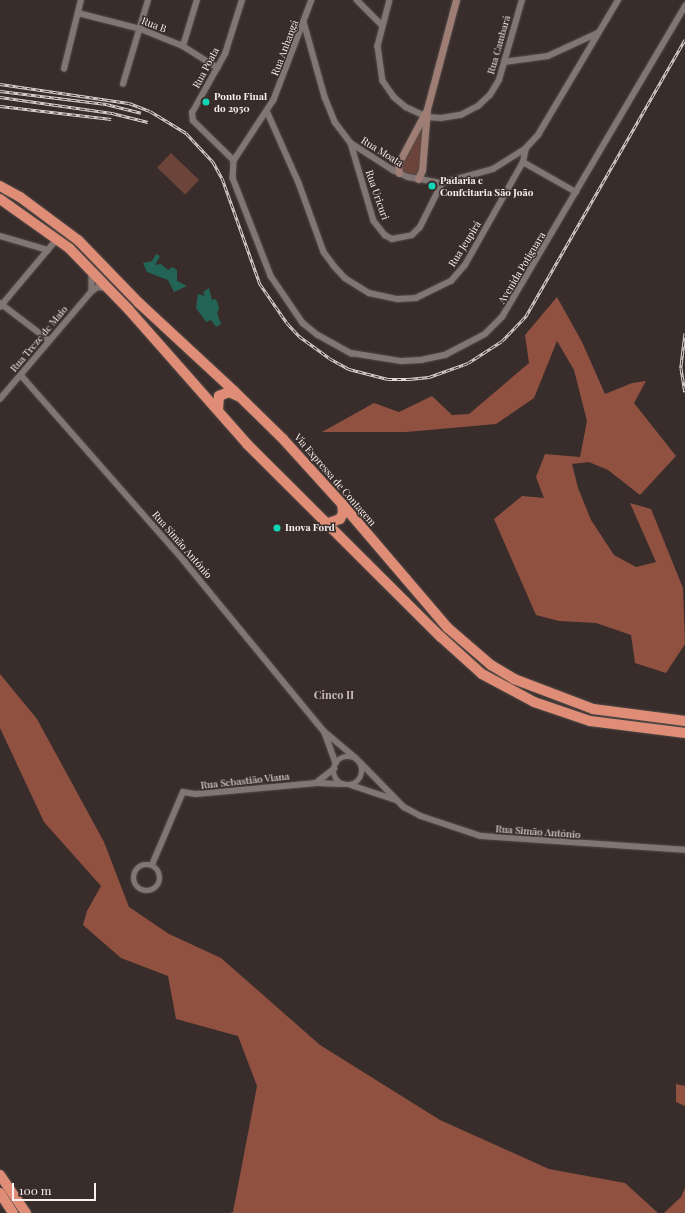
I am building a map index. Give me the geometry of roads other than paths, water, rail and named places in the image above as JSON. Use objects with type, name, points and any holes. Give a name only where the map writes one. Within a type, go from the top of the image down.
[{"type":"highway","name":"Via Expressa de Contagem","points":[[0,186],[24,200],[78,240],[139,303],[240,396],[342,504],[448,628],[491,665],[514,680],[593,710],[685,721]]},
{"type":"highway","points":[[0,199],[57,239],[90,270],[218,410],[246,444],[458,653],[482,674],[506,688],[553,710],[590,721],[685,733]]},
{"type":"highway","points":[[218,410],[217,401],[224,393],[229,392],[240,396]]},
{"type":"highway","points":[[326,524],[340,519],[343,513],[342,504]]},
{"type":"highway","points":[[0,1175],[26,1213]]},
{"type":"highway","points":[[0,1193],[13,1213]]},
{"type":"street","points":[[64,69],[81,0]]},
{"type":"street","points":[[123,84],[141,29],[148,0]]},
{"type":"street","points":[[183,46],[197,0]]},
{"type":"street","name":"Rua Poata","points":[[234,161],[193,121],[192,113],[225,54],[242,0]]},
{"type":"street","name":"Rua Anhangá","points":[[234,161],[268,114],[312,0]]},
{"type":"street","points":[[357,0],[382,25]]},
{"type":"street","points":[[390,0],[382,25],[378,52],[383,81],[401,104],[425,117]]},
{"type":"street","points":[[399,173],[398,164],[428,109],[456,0]]},
{"type":"street","name":"Rua Cambará","points":[[425,117],[454,117],[478,106],[496,85],[522,0]]},
{"type":"street","name":"Rua Jeupirá","points":[[268,114],[299,183],[324,252],[345,278],[360,289],[380,297],[416,298],[451,281],[465,265],[523,162],[526,148],[538,134],[618,0]]},
{"type":"street","name":"Avenida Potiguara","points":[[234,161],[234,178],[266,262],[293,311],[318,335],[352,353],[385,360],[421,360],[445,355],[486,334],[502,317],[517,296],[685,6]]},
{"type":"street","name":"Rua B","points":[[78,13],[141,29],[183,46],[218,68]]},
{"type":"street","name":"Rua Moata","points":[[304,22],[325,97],[336,122],[351,143],[399,173],[418,179],[442,183],[493,169],[526,148]]},
{"type":"street","points":[[504,62],[548,56],[598,33]]},
{"type":"street","points":[[418,179],[422,170],[425,117]]},
{"type":"street","name":"Rua Uricuri","points":[[351,143],[374,221],[385,235],[392,239],[412,235],[420,227],[442,183]]},
{"type":"street","points":[[523,162],[576,192]]},
{"type":"street","points":[[0,236],[48,250]]},
{"type":"street","points":[[50,340],[1,304],[57,239]]},
{"type":"street","points":[[90,270],[92,291],[98,287],[108,288]]},
{"type":"street","name":"Rua Treze de Maio","points":[[0,399],[92,291]]},
{"type":"street","name":"Rua Simão Antônio","points":[[21,375],[185,562],[324,731],[358,760],[398,801],[421,816],[481,836],[685,850]]},
{"type":"street","name":"Rua Simão Antônio","points":[[324,731],[335,766]]},
{"type":"street","points":[[316,783],[335,766],[348,756],[358,760],[362,776],[351,785],[342,784],[336,778],[335,766]]},
{"type":"street","name":"Rua Sebastião Viana","points":[[152,865],[183,792],[196,794],[316,783],[342,784]]},
{"type":"street","name":"Rua Simão Antônio","points":[[351,785],[398,801]]},
{"type":"street","points":[[152,865],[160,874],[160,883],[154,890],[145,891],[135,884],[134,875],[143,866],[152,865]]},
{"type":"railway","points":[[0,84],[129,103],[150,111],[186,133],[213,162],[222,178],[260,284],[287,323],[299,336],[329,358],[349,369],[388,379],[409,379],[429,377],[468,363],[502,341],[526,316],[685,39]]},
{"type":"railway","points":[[0,91],[106,104],[141,113]]},
{"type":"railway","points":[[0,97],[112,113],[148,122]]},
{"type":"railway","points":[[0,106],[111,119]]},
{"type":"railway","points":[[685,333],[681,368],[685,392]]},
{"type":"place","name":"Ponto Final do 2950","points":[[206,102]]},
{"type":"place","name":"Padaria e Confeitaria São João","points":[[432,186]]},
{"type":"place","name":"Inova Ford","points":[[277,528]]},
{"type":"district","name":"Cinco II","points":[[334,695]]}]
